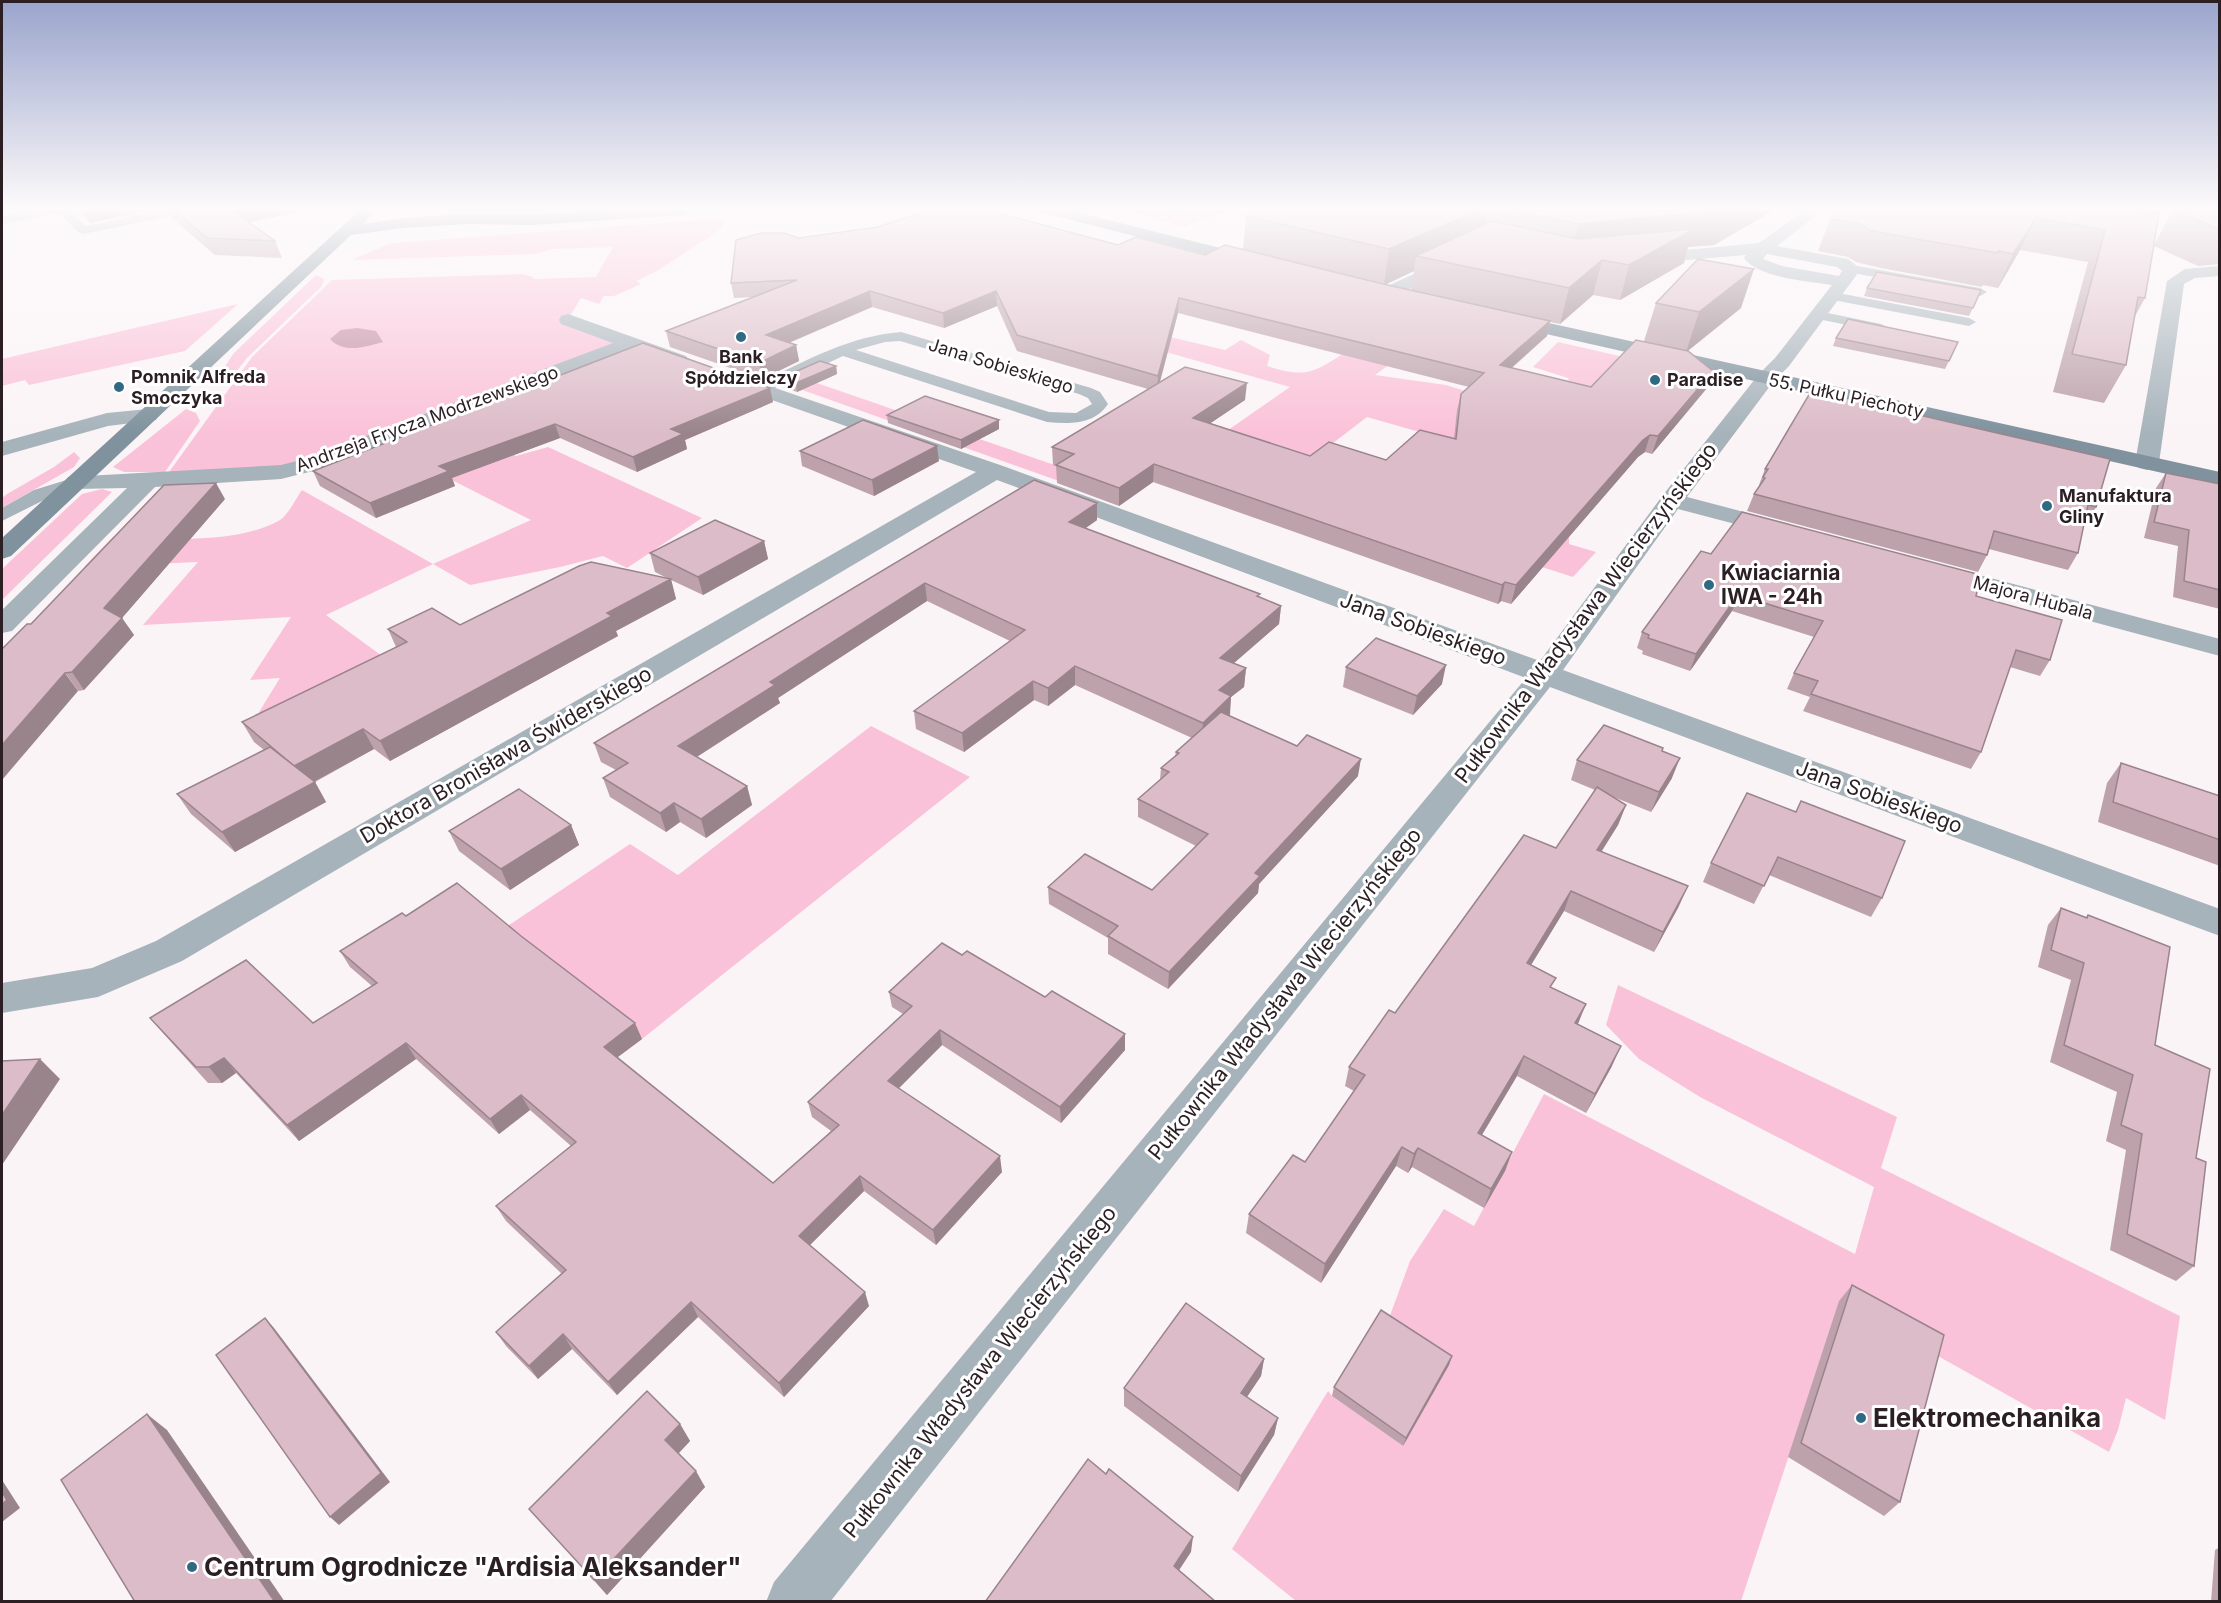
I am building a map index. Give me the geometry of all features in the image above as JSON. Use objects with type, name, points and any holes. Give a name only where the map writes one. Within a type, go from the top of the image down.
[{"type":"street","points":[[2,551],[288,285]]},
{"type":"street","points":[[1387,293],[1404,285]]},
{"type":"street","name":"Pułkownika Władysława Wiecierzyńskiego","points":[[794,1602],[1545,674],[1672,500],[1841,285]]},
{"type":"street","points":[[2147,463],[2175,285]]},
{"type":"street","points":[[1364,287],[1422,301]]},
{"type":"street","name":"55. Pułku Piechoty","points":[[1481,314],[2220,479]]},
{"type":"street","name":"Jana Sobieskiego","points":[[568,320],[995,471],[2220,923]]},
{"type":"street","name":"Andrzeja Frycza Modrzewskiego","points":[[76,482],[281,472],[313,464],[631,344]]},
{"type":"street","points":[[2,449],[107,420],[148,415]]},
{"type":"street","name":"Doktora Bronisława Świderskiego","points":[[2,998],[98,982],[169,951],[995,471]]},
{"type":"street","points":[[2,625],[148,480]]},
{"type":"street","points":[[1672,500],[1807,536]]},
{"type":"street","name":"Majora Hubala","points":[[1910,564],[2220,648]]},
{"type":"lane","points":[[1852,285],[1969,322]]},
{"type":"lane","points":[[1881,285],[1980,292]]},
{"type":"lane","points":[[1818,315],[1895,331]]},
{"type":"lane","name":"Jana Sobieskiego","points":[[760,389],[844,351],[880,337],[910,338],[1085,391],[1094,395],[1100,404],[1097,409],[1081,417],[1047,417],[844,351]]},
{"type":"lane","points":[[2,515],[41,494],[76,482]]},
{"type":"shaded area","points":[[306,285],[322,285],[247,358],[236,372],[217,378],[234,353]]},
{"type":"shaded area","points":[[327,285],[639,285],[614,296],[604,296],[599,304],[581,298],[568,319],[631,343],[313,464],[164,479],[252,357]]},
{"type":"shaded area","points":[[238,304],[185,351],[29,385],[25,380],[2,386],[2,359]]},
{"type":"shaded area","points":[[1056,321],[1170,337],[1225,350],[1241,340],[1270,355],[1267,366],[1292,372],[1318,368],[1349,350],[1393,362],[1375,375],[1446,385],[1475,394],[1477,417],[1451,441],[1367,417],[1307,463],[1221,435],[1290,387]]},
{"type":"shaded area","points":[[357,328],[376,331],[383,342],[348,348],[335,344],[330,339],[341,330]]},
{"type":"shaded area","points":[[1558,342],[1628,358],[1615,405],[1571,387],[1568,378],[1533,367]]},
{"type":"shaded area","points":[[808,380],[1136,493],[1121,503],[794,387]]},
{"type":"shaded area","points":[[186,409],[196,413],[200,421],[165,472],[124,472],[113,467]]},
{"type":"shaded area","points":[[548,447],[702,518],[627,568],[603,556],[470,585],[433,564],[531,520],[438,473],[501,449],[516,456]]},
{"type":"shaded area","points":[[74,452],[80,458],[74,467],[2,508],[2,498],[7,494],[54,467]]},
{"type":"shaded area","points":[[102,489],[112,492],[2,600],[2,569],[82,494]]},
{"type":"shaded area","points":[[302,490],[433,564],[326,615],[393,664],[263,719],[259,712],[280,678],[250,680],[291,617],[143,625],[198,562],[84,567],[114,536],[176,539],[221,537],[262,528],[280,520]]},
{"type":"shaded area","points":[[1569,533],[1569,544],[1596,552],[1573,577],[1467,543]]},
{"type":"shaded area","points":[[871,726],[970,777],[642,1039],[500,931],[630,844],[678,875]]},
{"type":"shaded area","points":[[1618,985],[1897,1117],[1881,1168],[2180,1316],[2165,1420],[2126,1398],[2118,1430],[2109,1452],[1929,1351],[1824,1349],[1741,1601],[1296,1601],[1232,1549],[1328,1391],[1403,1446],[1388,1321],[1410,1261],[1444,1209],[1474,1226],[1544,1094],[1855,1254],[1874,1187],[1700,1097],[1639,1059],[1606,1025]]},
{"type":"building","points":[[785,285],[1387,285],[1550,321],[1500,365],[1591,387],[1636,340],[1688,351],[1713,371],[1658,436],[1650,435],[1643,440],[1516,585],[1505,582],[1502,585],[1154,464],[1119,488],[1056,465],[1074,454],[1052,447],[1185,367],[1247,383],[1193,418],[1310,456],[1329,442],[1386,460],[1420,430],[1456,439],[1461,394],[1484,373],[1179,298],[1158,376],[1017,335],[996,291],[943,313],[870,291],[766,335],[796,345],[759,363],[666,331]]},
{"type":"building","points":[[1554,285],[1573,285],[1569,288]]},
{"type":"building","points":[[1673,285],[1734,285],[1699,312],[1656,303]]},
{"type":"building","points":[[1869,285],[1951,285],[1981,290],[1973,308],[1867,288]]},
{"type":"building","points":[[2090,285],[2147,285],[2145,298],[2138,297],[2126,365],[2072,354]]},
{"type":"building","points":[[1848,319],[1958,342],[1949,361],[1836,338]]},
{"type":"building","points":[[643,343],[770,388],[671,429],[683,434],[633,457],[555,424],[439,466],[449,471],[370,503],[313,471]]},
{"type":"building","points":[[820,361],[836,366],[796,383],[781,378]]},
{"type":"building","points":[[1810,393],[1823,393],[2110,459],[2096,507],[2088,505],[2078,553],[1994,531],[1987,555],[1754,494],[1765,478],[1763,477],[1768,469],[1765,469]]},
{"type":"building","points":[[925,396],[999,420],[961,440],[887,415]]},
{"type":"building","points":[[863,420],[937,446],[872,480],[800,451]]},
{"type":"building","points":[[2166,473],[2220,484],[2220,590],[2184,581],[2189,530],[2154,522]]},
{"type":"building","points":[[1034,480],[1097,503],[1069,522],[1260,594],[1257,596],[1281,606],[1220,658],[1246,668],[1219,690],[1231,696],[1203,723],[1075,666],[1048,688],[1033,681],[962,733],[914,711],[1025,630],[925,583],[770,682],[775,685],[678,746],[747,786],[701,819],[674,803],[660,813],[603,778],[628,763],[594,743]]},
{"type":"building","points":[[216,483],[104,608],[122,618],[72,672],[65,673],[2,745],[2,649],[27,624],[31,624],[164,485]]},
{"type":"building","points":[[1742,512],[1981,575],[1976,596],[2062,620],[2050,660],[2016,650],[1981,752],[1811,694],[1818,681],[1794,673],[1823,621],[1738,595],[1696,654],[1648,638],[1649,635],[1642,632],[1701,551],[1711,554]]},
{"type":"building","points":[[715,520],[764,541],[698,577],[650,553]]},
{"type":"building","points":[[591,562],[671,579],[607,613],[612,616],[380,741],[363,729],[294,766],[242,722],[407,642],[388,629],[432,608],[460,625]]},
{"type":"building","points":[[1376,638],[1446,665],[1417,696],[1346,667]]},
{"type":"building","points":[[1221,712],[1297,746],[1307,735],[1361,759],[1255,873],[1260,876],[1169,972],[1108,936],[1118,926],[1048,887],[1085,854],[1152,890],[1208,834],[1138,799],[1169,772],[1161,768],[1179,753],[1176,752]]},
{"type":"building","points":[[1604,725],[1663,748],[1662,751],[1680,758],[1659,792],[1577,760]]},
{"type":"building","points":[[270,747],[315,782],[222,832],[177,794]]},
{"type":"building","points":[[2121,763],[2220,796],[2220,840],[2113,802]]},
{"type":"building","points":[[1597,787],[1626,805],[1597,850],[1688,886],[1663,932],[1571,891],[1527,963],[1556,978],[1550,987],[1586,1004],[1575,1023],[1621,1046],[1595,1094],[1524,1056],[1478,1133],[1512,1152],[1491,1189],[1418,1148],[1414,1154],[1402,1147],[1325,1264],[1249,1214],[1293,1155],[1305,1162],[1365,1075],[1349,1067],[1389,1010],[1395,1013],[1524,835],[1556,848]]},
{"type":"building","points":[[519,789],[571,825],[501,869],[449,831]]},
{"type":"building","points":[[1747,793],[1796,812],[1801,801],[1905,841],[1882,898],[1778,857],[1764,886],[1711,863]]},
{"type":"building","points":[[457,883],[521,936],[635,1023],[604,1047],[773,1183],[839,1125],[808,1102],[912,1006],[889,992],[942,943],[962,955],[967,951],[1045,997],[1052,991],[1125,1034],[1060,1107],[940,1030],[888,1081],[1000,1156],[933,1230],[860,1176],[799,1236],[865,1292],[779,1383],[691,1302],[608,1382],[563,1334],[529,1366],[496,1332],[566,1270],[496,1206],[576,1142],[521,1095],[490,1119],[406,1043],[287,1125],[224,1058],[209,1067],[196,1067],[150,1018],[246,960],[313,1023],[377,983],[340,951],[402,913],[406,916]]},
{"type":"building","points":[[2061,908],[2087,918],[2088,915],[2170,947],[2155,1045],[2210,1069],[2196,1158],[2206,1162],[2194,1266],[2127,1234],[2142,1134],[2121,1125],[2133,1075],[2064,1045],[2084,963],[2051,950]]},
{"type":"building","points":[[40,1059],[2,1115],[2,1061]]},
{"type":"building","points":[[1852,1285],[1944,1335],[1900,1502],[1801,1443]]},
{"type":"building","points":[[1186,1303],[1264,1359],[1241,1393],[1278,1418],[1241,1476],[1124,1388]]},
{"type":"building","points":[[1381,1310],[1452,1356],[1406,1438],[1334,1387]]},
{"type":"building","points":[[265,1318],[381,1473],[330,1517],[216,1355]]},
{"type":"building","points":[[647,1391],[680,1424],[665,1440],[696,1471],[594,1580],[529,1509]]},
{"type":"building","points":[[147,1414],[275,1602],[135,1602],[61,1480]]},
{"type":"building","points":[[1088,1459],[1106,1474],[1109,1469],[1193,1537],[1174,1566],[1216,1602],[985,1602]]},
{"type":"building","points":[[2,1492],[7,1500],[2,1504]]},
{"type":"place","name":"Bank Spółdzielczy","points":[[741,337]]},
{"type":"place","name":"Paradise","points":[[1655,380]]},
{"type":"place","name":"Pomnik Alfreda Smoczyka","points":[[119,387]]},
{"type":"place","name":"Manufaktura Gliny","points":[[2047,506]]},
{"type":"place","name":"Kwiaciarnia IWA - 24h","points":[[1709,585]]},
{"type":"place","name":"Elektromechanika","points":[[1861,1418]]},
{"type":"place","name":"Centrum Ogrodnicze \"Ardisia Aleksander\"","points":[[192,1567]]}]
